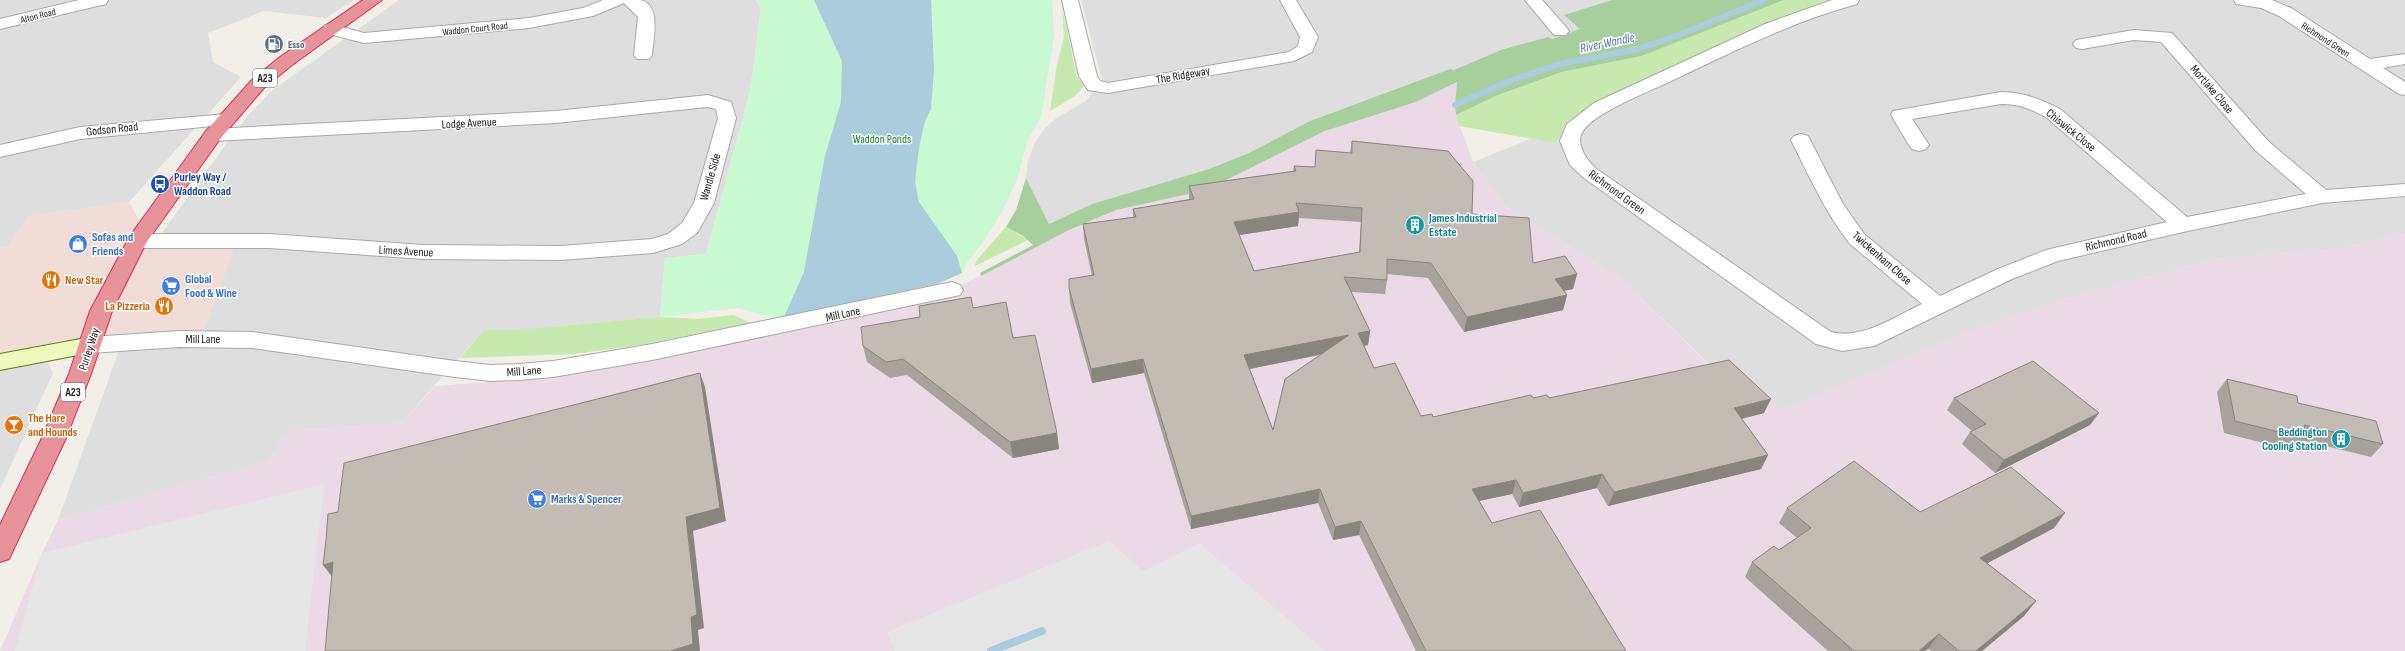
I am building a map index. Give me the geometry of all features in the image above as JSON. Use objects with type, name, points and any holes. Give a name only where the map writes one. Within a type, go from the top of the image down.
[{"type":"highway","name":"A23","points":[[226,120],[266,77],[331,29],[374,0]]},
{"type":"highway","name":"Purley Way","points":[[0,551],[54,438],[91,344],[101,311],[137,241],[209,128]]},
{"type":"street","name":"Alton Road","points":[[0,24],[100,0]]},
{"type":"street","name":"Waddon Court Road","points":[[331,29],[364,38],[529,23],[588,12],[618,0]]},
{"type":"street","points":[[630,0],[642,8],[647,17],[643,55]]},
{"type":"street","name":"The Ridgeway","points":[[1070,0],[1088,76],[1094,86],[1108,88],[1294,56],[1306,48],[1309,37],[1288,0]]},
{"type":"street","points":[[1533,0],[1560,31]]},
{"type":"street","name":"Richmond Green","points":[[1842,343],[1824,338],[1591,174],[1580,165],[1570,141],[1574,128],[1601,107],[1771,28],[1825,7],[1851,0]]},
{"type":"street","name":"Richmond Green","points":[[2242,0],[2265,3],[2277,8],[2405,90]]},
{"type":"street","name":"Mortlake Close","points":[[2151,19],[2262,146],[2322,197]]},
{"type":"street","points":[[2082,44],[2134,35],[2166,37]]},
{"type":"street","points":[[2367,65],[2405,59]]},
{"type":"street","name":"Chiswick Close","points":[[1920,145],[1900,115],[2001,98],[2024,100],[2053,113],[2182,225]]},
{"type":"street","name":"Lodge Avenue","points":[[209,128],[556,118],[708,101],[724,106]]},
{"type":"street","name":"Wandle Side","points":[[675,239],[690,228],[704,203],[727,118],[724,106]]},
{"type":"street","name":"Godson Road","points":[[0,151],[80,133],[209,128],[226,120]]},
{"type":"street","name":"Twickenham Close","points":[[1801,140],[1833,206],[1848,228],[1857,238],[1938,306]]},
{"type":"street","name":"Richmond Road","points":[[1842,343],[1866,340],[2005,274],[2053,255],[2182,225],[2322,197],[2405,190]]},
{"type":"street","name":"Limes Avenue","points":[[137,241],[269,241],[423,252],[560,253],[653,246],[675,239]]},
{"type":"street","name":"Mill Lane","points":[[91,344],[179,339],[252,340],[455,369],[492,373],[519,372],[553,369],[652,352],[952,290]]},
{"type":"street","points":[[0,362],[91,344]]},
{"type":"shaded area","points":[[0,0],[354,0],[326,18],[264,11],[208,33],[213,62],[241,77],[129,202],[29,216],[8,246],[0,248]]},
{"type":"shaded area","points":[[399,0],[756,0],[761,9],[750,91],[706,254],[665,258],[660,317],[515,330],[484,330],[401,423],[289,431],[269,461],[58,520],[125,334],[204,331],[153,245],[249,114],[274,89]]},
{"type":"shaded area","points":[[1081,0],[1612,0],[1565,15],[1581,29],[1454,70],[1450,69],[1310,121],[1249,153],[1209,169],[1092,204],[1049,224],[1026,178],[1028,161],[1035,142],[1045,128],[1058,117],[1086,101],[1102,80]]},
{"type":"shaded area","points":[[1851,0],[2242,0],[2265,3],[2277,0],[2405,0],[2405,234],[2339,249],[2215,259],[2065,299],[1980,327],[1782,410],[1716,360],[1709,364],[1619,277],[1506,207],[1473,162],[1585,117],[1601,107]]},
{"type":"shaded area","points":[[1458,82],[1455,105],[1456,115],[1473,162],[1506,207],[1619,277],[1708,364],[1716,360],[1782,409],[1980,327],[2065,299],[2215,259],[2339,249],[2405,234],[2405,651],[0,651],[42,553],[58,520],[269,461],[289,431],[401,423],[435,386],[545,378],[952,290],[1069,230],[1116,210],[1263,162],[1325,131],[1416,102]]},
{"type":"shaded area","points":[[129,202],[153,245],[235,247],[204,331],[125,334],[51,342],[0,353],[0,248],[8,246],[29,216]]},
{"type":"shaded area","points":[[51,342],[47,361],[53,373],[0,489],[0,353]]},
{"type":"shaded area","points":[[324,484],[305,651],[15,651],[42,553]]},
{"type":"shaded area","points":[[1109,541],[1143,571],[1199,543],[1325,651],[895,651],[887,632]]},
{"type":"green space","name":"Waddon Ponds","points":[[756,0],[1052,0],[1054,37],[1041,117],[1027,141],[1018,177],[1004,208],[984,241],[968,261],[962,273],[937,284],[784,317],[774,318],[738,308],[660,317],[665,258],[706,254],[750,91],[761,9]]},
{"type":"green space","points":[[1612,0],[1784,0],[1642,56],[1562,72],[1498,95],[1456,115],[1455,105],[1457,82],[1416,102],[1325,131],[1206,190],[1116,210],[1069,230],[981,276],[980,273],[1033,245],[1023,236],[1006,227],[1016,210],[1026,178],[1049,224],[1092,204],[1209,169],[1249,153],[1310,121],[1450,69],[1454,70],[1501,50],[1548,37],[1552,39],[1580,29],[1564,15]]},
{"type":"green space","points":[[1784,0],[1840,0],[1576,117],[1555,143],[1459,126],[1456,115],[1498,95],[1562,72],[1642,56]]},
{"type":"green space","points":[[1062,8],[1077,77],[1085,85],[1075,96],[1050,111],[1057,64],[1064,37]]},
{"type":"green space","points":[[1006,227],[1028,240],[975,266],[976,261]]},
{"type":"green space","points":[[734,315],[750,323],[640,345],[574,354],[460,358],[484,330],[515,330],[660,317],[698,319]]},
{"type":"water","name":"Waddon Ponds","points":[[814,0],[931,0],[934,70],[931,109],[925,121],[919,147],[915,182],[919,202],[957,256],[962,273],[937,284],[784,317],[804,272],[825,156],[841,102],[842,61]]},
{"type":"building","points":[[1352,141],[1448,151],[1473,181],[1472,214],[1529,218],[1533,263],[1565,256],[1577,274],[1555,279],[1567,295],[1467,317],[1431,263],[1387,259],[1387,280],[1344,277],[1370,331],[1358,333],[1374,368],[1395,363],[1421,416],[1432,414],[1433,417],[1531,395],[1533,398],[1547,395],[1549,398],[1729,360],[1771,399],[1734,408],[1768,455],[1614,492],[1602,474],[1523,493],[1516,480],[1472,489],[1492,523],[1540,510],[1626,651],[1426,651],[1361,521],[1335,527],[1320,489],[1191,516],[1143,359],[1091,369],[1069,288],[1069,279],[1094,275],[1083,224],[1136,217],[1133,209],[1194,199],[1189,186],[1296,171],[1294,166],[1315,167],[1316,150],[1352,153]],"holes":[[[1296,203],[1362,208],[1360,252],[1254,271],[1234,222],[1299,212]],[[1349,335],[1285,379],[1273,430],[1244,355]]]},
{"type":"building","points":[[971,297],[973,308],[1006,302],[1013,338],[1035,335],[1057,433],[1010,442],[903,359],[886,362],[863,346],[861,327],[920,317],[919,306]]},
{"type":"building","points":[[2033,361],[2099,413],[2004,460],[1970,432],[1986,424],[1954,398]]},
{"type":"building","name":"Marks & Spencer","points":[[700,373],[720,508],[686,517],[697,615],[691,617],[693,644],[670,651],[325,651],[333,562],[323,565],[328,514],[338,512],[344,463]]},
{"type":"building","points":[[2227,379],[2297,396],[2298,403],[2376,421],[2383,444],[2304,425],[2307,439],[2235,421]]},
{"type":"building","points":[[1854,461],[1920,512],[2011,467],[2065,513],[1980,558],[2036,601],[1976,651],[1959,651],[1939,634],[1919,651],[1854,651],[1752,562],[1774,546],[1779,550],[1811,528],[1787,508]]},
{"type":"waterway","name":"River Wandle","points":[[1455,105],[1512,80],[1560,64],[1638,49],[1679,35],[1764,0]]},
{"type":"waterway","name":"River Wandle","points":[[991,651],[1042,631]]},
{"type":"place","name":"Esso","points":[[274,44]]},
{"type":"place","name":"Purley Way / Waddon Road","points":[[160,184]]},
{"type":"place","name":"James Industrial Estate","points":[[1415,225]]},
{"type":"place","name":"Sofas and Friends","points":[[78,244]]},
{"type":"place","name":"New Star","points":[[51,280]]},
{"type":"place","name":"Global Food & Wine","points":[[171,286]]},
{"type":"place","name":"La Pizzeria","points":[[164,306]]},
{"type":"place","name":"The Hare and Hounds","points":[[14,425]]},
{"type":"place","name":"Beddington Cooling Station","points":[[2341,439]]},
{"type":"place","name":"Marks & Spencer","points":[[537,499]]}]
